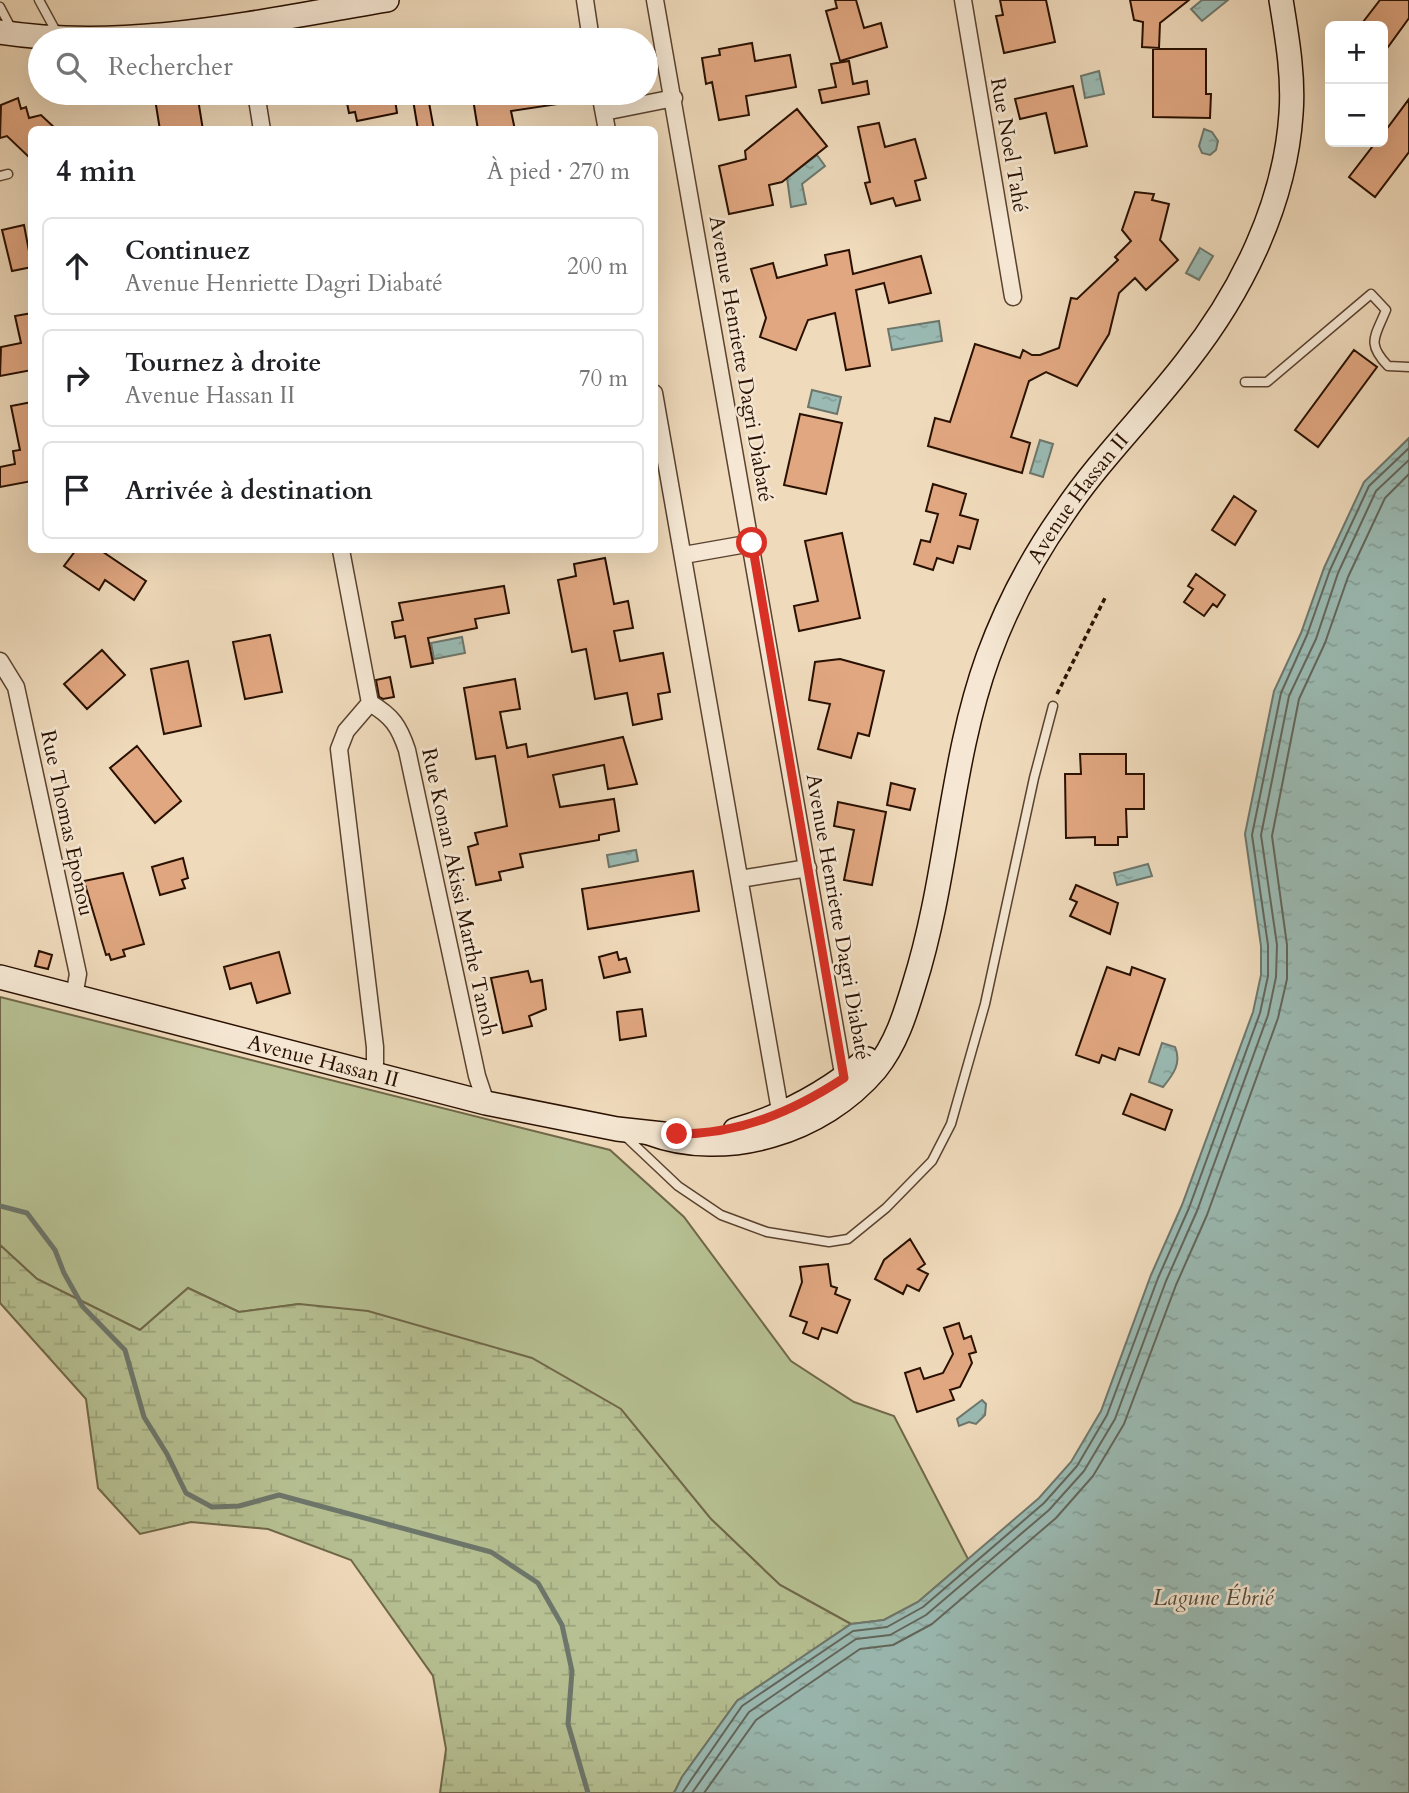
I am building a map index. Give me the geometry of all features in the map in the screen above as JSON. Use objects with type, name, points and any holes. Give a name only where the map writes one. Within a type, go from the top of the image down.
[{"type":"street","points":[[263,28],[387,0]]},
{"type":"street","points":[[585,0],[589,28]]},
{"type":"street","name":"Avenue Henriette Dagri Diabaté","points":[[655,0],[752,543],[845,1088]]},
{"type":"street","name":"Rue Noel Tahé","points":[[964,0],[1013,296]]},
{"type":"street","name":"Avenue Hassan II","points":[[0,977],[486,1103],[649,1133],[692,1144],[723,1145],[782,1122],[845,1088],[901,1024],[930,929],[969,719],[1007,609],[1028,569],[1065,510],[1188,360],[1233,294],[1262,237],[1282,176],[1291,113],[1289,54],[1281,0]]},
{"type":"street","points":[[7,33],[28,35]]},
{"type":"street","points":[[658,101],[674,98]]},
{"type":"street","points":[[258,105],[261,126]]},
{"type":"street","points":[[603,105],[606,126]]},
{"type":"street","points":[[604,112],[639,105]]},
{"type":"street","points":[[658,415],[782,1122]]},
{"type":"street","points":[[684,555],[752,543]]},
{"type":"street","points":[[342,553],[370,703],[346,731],[339,749],[375,1047],[375,1073]]},
{"type":"street","name":"Rue Thomas Eponou","points":[[0,661],[16,687],[78,974],[74,997]]},
{"type":"street","name":"Rue Konan Akissi Marthe Tanoh","points":[[370,703],[388,714],[400,727],[407,750],[477,1076],[486,1103]]},
{"type":"street","points":[[740,879],[808,868]]},
{"type":"lane","points":[[39,0],[54,28]]},
{"type":"lane","points":[[0,7],[7,33]]},
{"type":"lane","points":[[1245,382],[1267,382],[1371,294],[1386,310],[1373,343],[1375,353],[1388,366],[1409,367]]},
{"type":"lane","points":[[617,1129],[678,1186],[721,1215],[767,1232],[829,1242],[848,1239],[886,1208],[932,1161],[951,1124],[985,1003],[1034,778],[1053,706]]},
{"type":"path","points":[[1053,706],[1066,671],[1106,596]]},
{"type":"green space","points":[[0,997],[610,1150],[684,1217],[791,1361],[854,1402],[894,1416],[968,1559],[918,1602],[884,1620],[851,1624],[780,1585],[711,1519],[299,1304],[239,1312],[188,1288],[140,1330],[37,1279],[0,1245]]},
{"type":"green space","points":[[0,1245],[37,1279],[140,1330],[188,1288],[239,1312],[299,1304],[368,1311],[532,1358],[621,1409],[711,1519],[780,1585],[851,1624],[737,1701],[682,1777],[674,1793],[440,1793],[446,1749],[433,1676],[351,1560],[268,1529],[191,1522],[140,1534],[98,1488],[86,1399],[0,1303]]},
{"type":"water","points":[[1202,0],[1228,0],[1202,21],[1191,9]]},
{"type":"water","points":[[1099,71],[1104,94],[1085,98],[1081,76]]},
{"type":"water","points":[[1204,129],[1212,132],[1218,141],[1216,150],[1210,155],[1202,153],[1199,146]]},
{"type":"water","points":[[817,155],[825,166],[802,184],[806,204],[791,207],[787,178]]},
{"type":"water","points":[[1200,248],[1213,256],[1199,280],[1186,273]]},
{"type":"water","points":[[939,321],[942,341],[892,350],[888,329]]},
{"type":"water","points":[[812,390],[841,397],[837,414],[808,407]]},
{"type":"water","name":"Lagune Ébrié","points":[[1409,438],[1409,1793],[674,1793],[682,1777],[737,1701],[851,1624],[884,1620],[918,1602],[1039,1498],[1071,1462],[1101,1411],[1151,1275],[1182,1205],[1253,1012],[1261,975],[1261,946],[1245,834],[1274,691],[1301,633],[1324,568],[1364,482]]},
{"type":"water","points":[[1040,440],[1053,444],[1043,477],[1030,473]]},
{"type":"water","points":[[462,637],[465,653],[434,659],[431,643]]},
{"type":"water","points":[[636,850],[638,861],[609,867],[607,855]]},
{"type":"water","points":[[1148,864],[1152,876],[1117,885],[1114,873]]},
{"type":"water","points":[[1162,1043],[1175,1047],[1177,1053],[1177,1064],[1163,1087],[1149,1082]]},
{"type":"water","points":[[982,1400],[986,1404],[985,1415],[976,1424],[969,1422],[959,1426],[957,1419]]},
{"type":"building","points":[[835,0],[856,0],[864,28],[881,23],[887,47],[840,61],[826,11],[837,8]]},
{"type":"building","points":[[1000,0],[1046,0],[1055,42],[1004,53],[996,16],[1003,15]]},
{"type":"building","points":[[1130,0],[1189,0],[1160,23],[1159,48],[1142,47],[1143,22],[1134,20]]},
{"type":"building","points":[[1380,0],[1409,0],[1409,18],[1388,47],[1388,21],[1364,21]]},
{"type":"building","points":[[752,43],[755,61],[790,55],[796,87],[746,96],[749,115],[719,120],[712,82],[706,84],[702,58],[720,55],[719,49]]},
{"type":"building","points":[[1153,49],[1206,49],[1206,94],[1211,94],[1210,118],[1153,117]]},
{"type":"building","points":[[849,61],[853,84],[867,81],[869,94],[822,103],[819,90],[836,87],[831,64]]},
{"type":"building","points":[[1073,86],[1087,146],[1055,153],[1046,113],[1020,119],[1015,99]]},
{"type":"building","points":[[18,98],[21,109],[26,107],[29,118],[41,115],[53,126],[28,126],[28,156],[7,136],[0,138],[1,105]]},
{"type":"building","points":[[1409,99],[1409,152],[1375,197],[1349,177],[1372,147],[1388,147],[1388,127]]},
{"type":"building","points":[[156,105],[199,105],[202,126],[159,126]]},
{"type":"building","points":[[347,105],[396,105],[397,113],[357,121],[355,112],[349,113]]},
{"type":"building","points":[[414,105],[429,105],[433,126],[417,126]]},
{"type":"building","points":[[474,105],[551,105],[511,111],[514,126],[477,126]]},
{"type":"building","points":[[797,109],[827,146],[782,182],[769,185],[773,205],[729,214],[719,166],[746,159],[745,151]]},
{"type":"building","points":[[879,123],[885,147],[915,139],[926,178],[915,181],[920,200],[896,206],[893,198],[871,204],[865,183],[870,182],[858,127]]},
{"type":"building","points":[[1135,192],[1154,194],[1152,200],[1169,204],[1160,240],[1178,260],[1146,290],[1135,278],[1119,293],[1109,334],[1077,386],[1046,372],[1029,381],[1011,437],[1030,443],[1022,473],[928,446],[935,418],[950,422],[975,344],[1020,358],[1023,350],[1032,355],[1040,355],[1059,348],[1071,298],[1077,299],[1118,260],[1115,257],[1131,241],[1122,230]]},
{"type":"building","points":[[24,225],[28,268],[12,271],[2,230]]},
{"type":"building","points":[[849,250],[853,274],[921,256],[931,293],[889,303],[884,283],[856,290],[870,366],[846,370],[835,313],[808,320],[796,350],[760,337],[766,318],[751,269],[773,263],[777,278],[827,265],[825,255]]},
{"type":"building","points":[[28,314],[28,371],[0,376],[1,347],[21,343],[15,316]]},
{"type":"building","points":[[1354,350],[1377,367],[1318,447],[1295,430]]},
{"type":"building","points":[[28,403],[28,482],[0,487],[0,467],[15,464],[13,451],[20,450],[11,406]]},
{"type":"building","points":[[800,414],[842,423],[826,494],[784,485]]},
{"type":"building","points":[[933,484],[966,494],[960,515],[978,520],[970,549],[958,546],[953,563],[937,558],[933,570],[914,564],[921,540],[930,542],[938,514],[926,511]]},
{"type":"building","points":[[1234,496],[1256,511],[1235,545],[1212,530]]},
{"type":"building","points":[[842,533],[860,618],[799,631],[794,606],[818,601],[805,541]]},
{"type":"building","points":[[74,553],[104,553],[146,581],[134,600],[105,580],[99,590],[64,566]]},
{"type":"building","points":[[605,558],[614,604],[628,601],[633,628],[614,631],[620,661],[663,653],[670,692],[658,694],[662,719],[633,725],[627,693],[595,699],[586,649],[572,652],[558,580],[576,576],[574,564]]},
{"type":"building","points":[[1196,574],[1225,595],[1217,607],[1213,604],[1204,616],[1184,602],[1193,589],[1188,586]]},
{"type":"building","points":[[504,586],[509,613],[475,619],[477,628],[428,638],[433,663],[411,667],[405,636],[395,638],[392,622],[403,620],[399,603]]},
{"type":"building","points":[[270,635],[282,692],[245,699],[233,642]]},
{"type":"building","points":[[102,650],[125,675],[87,709],[64,684]]},
{"type":"building","points":[[840,659],[884,671],[869,736],[858,733],[851,758],[818,749],[830,704],[809,700],[815,662]]},
{"type":"building","points":[[188,661],[201,726],[164,734],[151,669]]},
{"type":"building","points":[[390,677],[394,697],[383,699],[379,697],[376,680]]},
{"type":"building","points":[[515,679],[520,709],[500,712],[507,748],[526,744],[528,757],[623,737],[637,784],[608,789],[604,765],[553,775],[560,807],[614,799],[619,831],[599,835],[599,840],[520,854],[523,867],[499,872],[501,880],[476,885],[468,847],[478,844],[475,833],[507,826],[495,756],[476,759],[464,688]]},
{"type":"building","points":[[137,746],[181,801],[155,823],[110,768]]},
{"type":"building","points":[[1080,754],[1126,754],[1126,774],[1144,774],[1144,809],[1126,809],[1127,837],[1118,837],[1118,845],[1095,845],[1095,837],[1066,838],[1065,774],[1081,774]]},
{"type":"building","points":[[891,783],[915,789],[910,810],[887,805]]},
{"type":"building","points":[[838,802],[886,812],[872,885],[844,880],[854,830],[834,826]]},
{"type":"building","points":[[183,858],[188,878],[182,880],[185,888],[160,895],[152,867]]},
{"type":"building","points":[[693,871],[699,911],[588,929],[582,889]]},
{"type":"building","points":[[123,873],[144,944],[123,950],[125,956],[111,960],[109,954],[106,955],[84,881]]},
{"type":"building","points":[[1076,885],[1118,903],[1110,934],[1070,916],[1077,902],[1070,899]]},
{"type":"building","points":[[39,951],[52,955],[48,969],[35,966]]},
{"type":"building","points":[[279,952],[290,993],[257,1003],[251,983],[230,989],[224,967]]},
{"type":"building","points":[[617,952],[619,960],[626,958],[630,972],[604,978],[599,957]]},
{"type":"building","points":[[1107,967],[1130,975],[1132,967],[1165,979],[1139,1055],[1119,1048],[1115,1060],[1102,1055],[1099,1063],[1076,1055]]},
{"type":"building","points":[[528,971],[531,982],[542,980],[546,1009],[529,1016],[532,1026],[503,1033],[491,978]]},
{"type":"building","points":[[642,1009],[646,1036],[620,1040],[617,1012]]},
{"type":"building","points":[[1131,1094],[1172,1110],[1165,1130],[1123,1114]]},
{"type":"building","points":[[910,1239],[925,1264],[918,1269],[928,1274],[919,1291],[907,1285],[903,1294],[875,1279],[884,1260]]},
{"type":"building","points":[[828,1264],[831,1286],[837,1288],[835,1294],[850,1300],[837,1333],[822,1328],[818,1339],[803,1333],[807,1322],[790,1316],[802,1282],[800,1267]]},
{"type":"building","points":[[959,1323],[964,1339],[971,1336],[976,1352],[969,1354],[972,1363],[960,1387],[950,1390],[954,1400],[917,1412],[905,1373],[920,1368],[924,1379],[943,1373],[953,1354],[944,1328]]},
{"type":"waterway","points":[[0,1206],[27,1213],[55,1250],[83,1307],[125,1350],[144,1417],[167,1454],[186,1493],[212,1507],[239,1506],[279,1495],[491,1552],[538,1583],[562,1625],[572,1671],[568,1724],[588,1793]]},
{"type":"route","points":[[677,1134],[710,1134],[736,1130],[780,1114],[844,1078],[752,543]]}]
